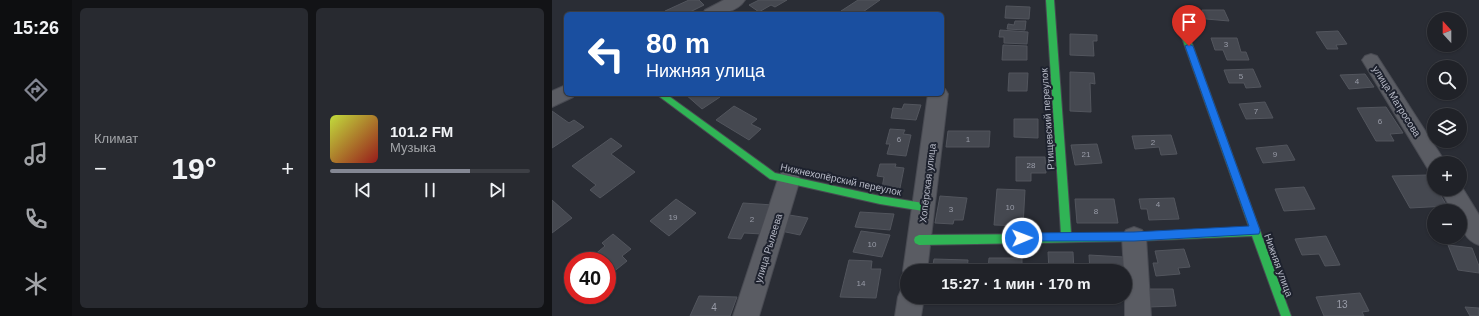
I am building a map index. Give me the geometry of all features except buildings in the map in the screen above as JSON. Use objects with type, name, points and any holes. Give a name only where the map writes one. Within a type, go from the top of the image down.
[{"type":"street","points":[[715,12],[737,0]]},
{"type":"street","name":"Ртищевский переулок","points":[[1050,0],[1066,237]]},
{"type":"street","name":"Нижняя улица","points":[[1179,18],[1286,316]]},
{"type":"street","name":"улица Матросова","points":[[1371,60],[1431,156]]},
{"type":"street","points":[[552,100],[564,93]]},
{"type":"street","name":"Нижнехопёрский переулок","points":[[663,96],[773,176],[880,200],[924,207]]},
{"type":"street","name":"Хопёрская улица","points":[[915,264],[938,96]]},
{"type":"street","name":"улица Рылеева","points":[[746,316],[789,179]]},
{"type":"street","points":[[1455,196],[1479,235]]},
{"type":"street","points":[[919,240],[1134,237],[1255,230]]},
{"type":"street","points":[[1134,237],[1138,316]]},
{"type":"street","points":[[908,316],[910,304]]},
{"type":"traffic: fast","points":[[1050,0],[1066,237]]},
{"type":"traffic: fast","points":[[1179,18],[1286,316]]},
{"type":"traffic: fast","points":[[663,96],[773,176],[880,200],[923,207]]},
{"type":"traffic: fast","points":[[919,240],[1134,237],[1255,231]]},
{"type":"route","points":[[1022,238],[1134,237],[1255,230],[1189,46]]}]
